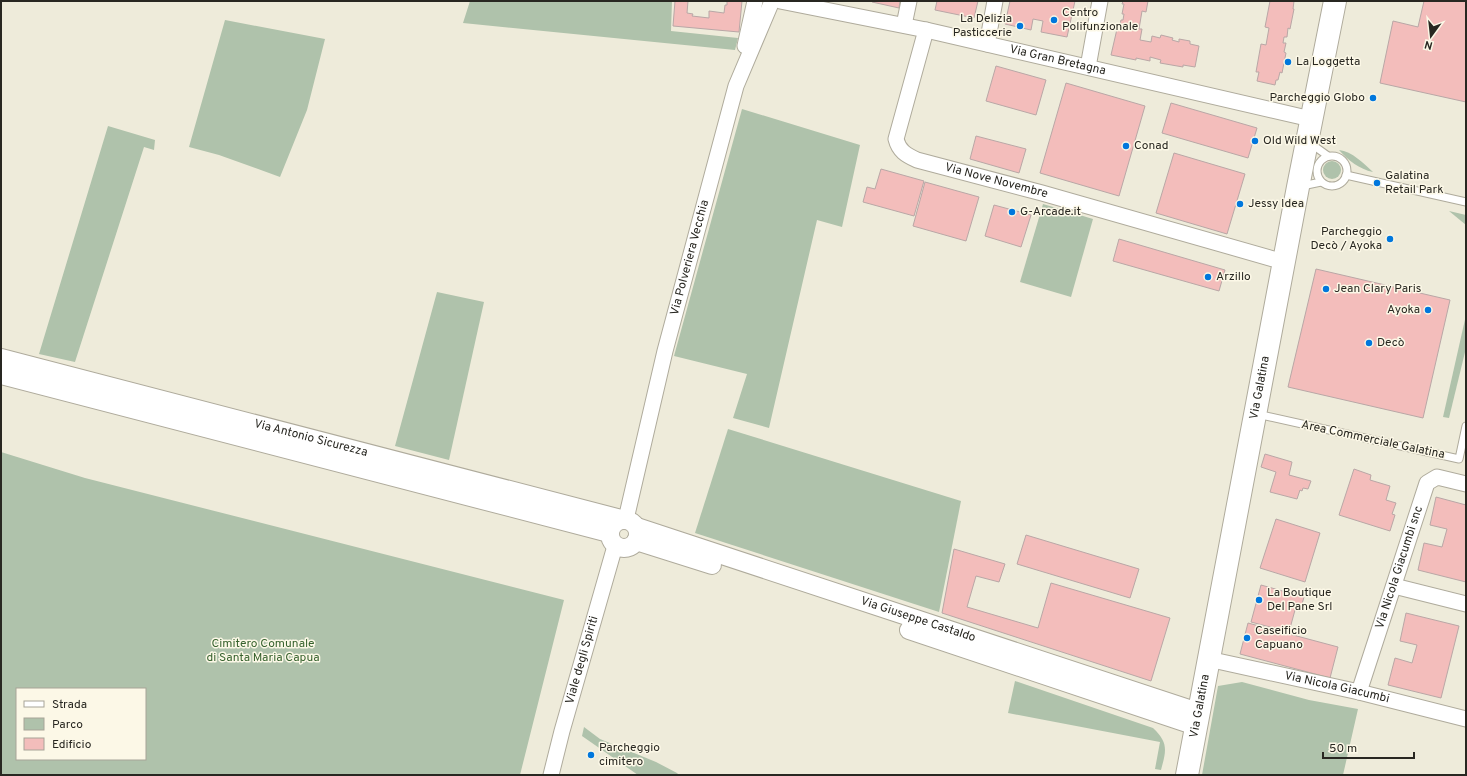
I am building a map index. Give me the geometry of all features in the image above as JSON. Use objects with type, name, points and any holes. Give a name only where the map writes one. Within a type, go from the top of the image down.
[{"type":"main road","name":"Via Galatina","points":[[1187,775],[1311,119],[1335,1]]},
{"type":"street","points":[[736,86],[755,1]]},
{"type":"street","name":"Via Polveriera Vecchia","points":[[630,527],[665,351],[736,86],[772,1]]},
{"type":"street","name":"Via Gran Bretagna","points":[[780,1],[813,4],[1311,119]]},
{"type":"street","points":[[904,25],[909,1]]},
{"type":"street","points":[[988,44],[995,1]]},
{"type":"street","points":[[1088,67],[1100,1]]},
{"type":"street","name":"Via Nove Novembre","points":[[926,30],[896,140],[898,146],[904,153],[916,160],[1049,195],[1284,262]]},
{"type":"street","name":"Via Antonio Sicurezza","points":[[1,358],[630,527]]},
{"type":"street","name":"Via Antonio Sicurezza","points":[[1,375],[612,539]]},
{"type":"street","name":"Via Nicola Giacumbi snc","points":[[1360,692],[1427,483],[1437,477],[1466,484]]},
{"type":"street","points":[[613,524],[630,527],[629,547],[620,548],[612,539],[613,524]]},
{"type":"street","name":"Via Giuseppe Castaldo","points":[[630,527],[766,582],[1197,719]]},
{"type":"street","name":"Viale degli Spiriti","points":[[551,775],[612,539]]},
{"type":"street","points":[[1394,586],[1466,604]]},
{"type":"street","name":"Via Nicola Giacumbi","points":[[1208,660],[1360,692],[1466,719]]},
{"type":"lane","points":[[1307,141],[1328,156],[1338,157],[1346,164],[1346,175],[1336,186],[1325,185],[1316,174],[1316,169],[1320,161],[1328,156]]},
{"type":"lane","points":[[1346,175],[1466,202]]},
{"type":"lane","points":[[1298,187],[1321,182]]},
{"type":"lane","name":"Area Commerciale Galatina","points":[[1255,414],[1459,459],[1466,426]]},
{"type":"green space","points":[[470,1],[672,1],[671,31],[738,38],[735,50],[463,23]]},
{"type":"green space","points":[[225,20],[325,39],[307,110],[280,177],[219,155],[189,147]]},
{"type":"green space","points":[[742,109],[860,145],[842,227],[817,220],[769,428],[733,418],[747,374],[674,356]]},
{"type":"green space","points":[[108,126],[155,140],[154,150],[144,147],[75,362],[39,354]]},
{"type":"green space","points":[[1339,150],[1353,155],[1373,172],[1354,164]]},
{"type":"green space","points":[[1332,161],[1338,164],[1341,170],[1338,176],[1332,179],[1326,176],[1323,170],[1326,164]]},
{"type":"green space","points":[[1043,204],[1093,219],[1071,297],[1020,282]]},
{"type":"green space","points":[[1449,211],[1466,215],[1466,225]]},
{"type":"green space","points":[[437,292],[484,302],[449,460],[395,446]]},
{"type":"green space","points":[[1466,315],[1466,348],[1449,418],[1443,417]]},
{"type":"green space","points":[[728,429],[961,501],[939,612],[695,533]]},
{"type":"green space","name":"Cimitero Comunale di Santa Maria Capua","points":[[1,452],[85,478],[564,600],[520,775],[1,775]]},
{"type":"green space","points":[[1015,681],[1153,728],[1162,738],[1165,748],[1161,770],[1155,769],[1160,742],[1008,713]]},
{"type":"green space","points":[[1242,682],[1309,700],[1358,709],[1343,775],[1202,775],[1218,686]]},
{"type":"green space","points":[[584,727],[600,739],[656,762],[679,775],[638,775],[582,736]]},
{"type":"building","points":[[675,1],[688,1],[687,13],[693,14],[692,16],[709,18],[709,11],[724,13],[727,1],[742,1],[739,32],[673,26]]},
{"type":"building","points":[[872,1],[900,1],[899,8]]},
{"type":"building","points":[[937,1],[978,1],[974,18],[935,10]]},
{"type":"building","name":"Centro Polifunzionale","points":[[1010,1],[1075,1],[1067,37],[1041,32],[1043,21],[1033,19],[1031,30],[1005,24]]},
{"type":"building","points":[[1123,1],[1148,1],[1146,12],[1142,11],[1139,29],[1142,29],[1140,40],[1151,42],[1152,36],[1160,38],[1161,35],[1173,38],[1172,40],[1179,42],[1179,39],[1190,41],[1190,44],[1199,46],[1195,67],[1183,65],[1183,67],[1160,63],[1161,60],[1150,57],[1150,61],[1111,55],[1117,29],[1119,29],[1121,20],[1123,20]]},
{"type":"building","points":[[1270,1],[1294,1],[1290,29],[1288,28],[1287,37],[1284,37],[1283,43],[1286,43],[1284,52],[1286,53],[1282,73],[1280,72],[1275,85],[1257,81],[1259,72],[1256,72],[1261,44],[1266,45],[1269,28],[1265,27]]},
{"type":"building","points":[[1424,1],[1466,1],[1466,102],[1380,83],[1393,21],[1418,27]]},
{"type":"building","points":[[996,66],[1046,80],[1036,115],[986,101]]},
{"type":"building","points":[[1066,83],[1145,106],[1119,196],[1040,173]]},
{"type":"building","points":[[1171,103],[1257,128],[1248,158],[1162,133]]},
{"type":"building","points":[[976,136],[1026,149],[1019,173],[970,159]]},
{"type":"building","points":[[1174,153],[1245,174],[1227,234],[1156,213]]},
{"type":"building","points":[[881,169],[924,181],[914,216],[863,202],[867,187],[875,189]]},
{"type":"building","points":[[925,182],[979,197],[966,241],[913,226]]},
{"type":"building","points":[[994,205],[1031,215],[1021,247],[985,236]]},
{"type":"building","points":[[1119,239],[1225,270],[1219,291],[1113,261]]},
{"type":"building","name":"Decò","points":[[1316,269],[1450,300],[1423,418],[1288,387]]},
{"type":"building","points":[[1265,454],[1292,462],[1289,475],[1311,481],[1308,489],[1303,488],[1302,491],[1300,490],[1297,499],[1270,492],[1276,472],[1261,467]]},
{"type":"building","points":[[1354,469],[1371,475],[1370,480],[1390,486],[1386,500],[1396,503],[1392,514],[1395,515],[1390,531],[1339,515]]},
{"type":"building","points":[[1436,497],[1466,505],[1466,582],[1418,570],[1424,543],[1442,547],[1447,529],[1430,525]]},
{"type":"building","points":[[1276,519],[1320,533],[1305,582],[1260,568]]},
{"type":"building","points":[[1026,535],[1139,569],[1130,598],[1017,564]]},
{"type":"building","points":[[954,549],[1005,564],[999,582],[976,576],[967,607],[1038,628],[1051,583],[1170,618],[1151,681],[942,613]]},
{"type":"building","points":[[1261,585],[1304,597],[1300,611],[1295,610],[1289,632],[1251,622]]},
{"type":"building","points":[[1406,613],[1459,626],[1441,698],[1388,685],[1395,658],[1412,663],[1417,645],[1400,641]]},
{"type":"building","points":[[1248,623],[1338,647],[1330,678],[1240,654]]},
{"type":"place","name":"Centro Polifunzionale","points":[[1054,20]]},
{"type":"place","name":"La Delizia Pasticcerie","points":[[1020,26]]},
{"type":"place","name":"La Loggetta","points":[[1288,62]]},
{"type":"place","name":"Parcheggio Globo","points":[[1373,98]]},
{"type":"place","name":"Old Wild West","points":[[1255,141]]},
{"type":"place","name":"Conad","points":[[1126,146]]},
{"type":"place","name":"Galatina Retail Park","points":[[1377,183]]},
{"type":"place","name":"Jessy Idea","points":[[1240,204]]},
{"type":"place","name":"G-Arcade.it","points":[[1012,212]]},
{"type":"place","name":"Parcheggio Decò / Ayoka","points":[[1390,239]]},
{"type":"place","name":"Arzillo","points":[[1208,277]]},
{"type":"place","name":"Jean Clary Paris","points":[[1326,289]]},
{"type":"place","name":"Ayoka","points":[[1428,310]]},
{"type":"place","name":"Decò","points":[[1369,343]]},
{"type":"place","name":"La Boutique Del Pane Srl","points":[[1259,600]]},
{"type":"place","name":"Caseificio Capuano","points":[[1247,638]]},
{"type":"place","name":"Parcheggio cimitero","points":[[591,755]]}]
